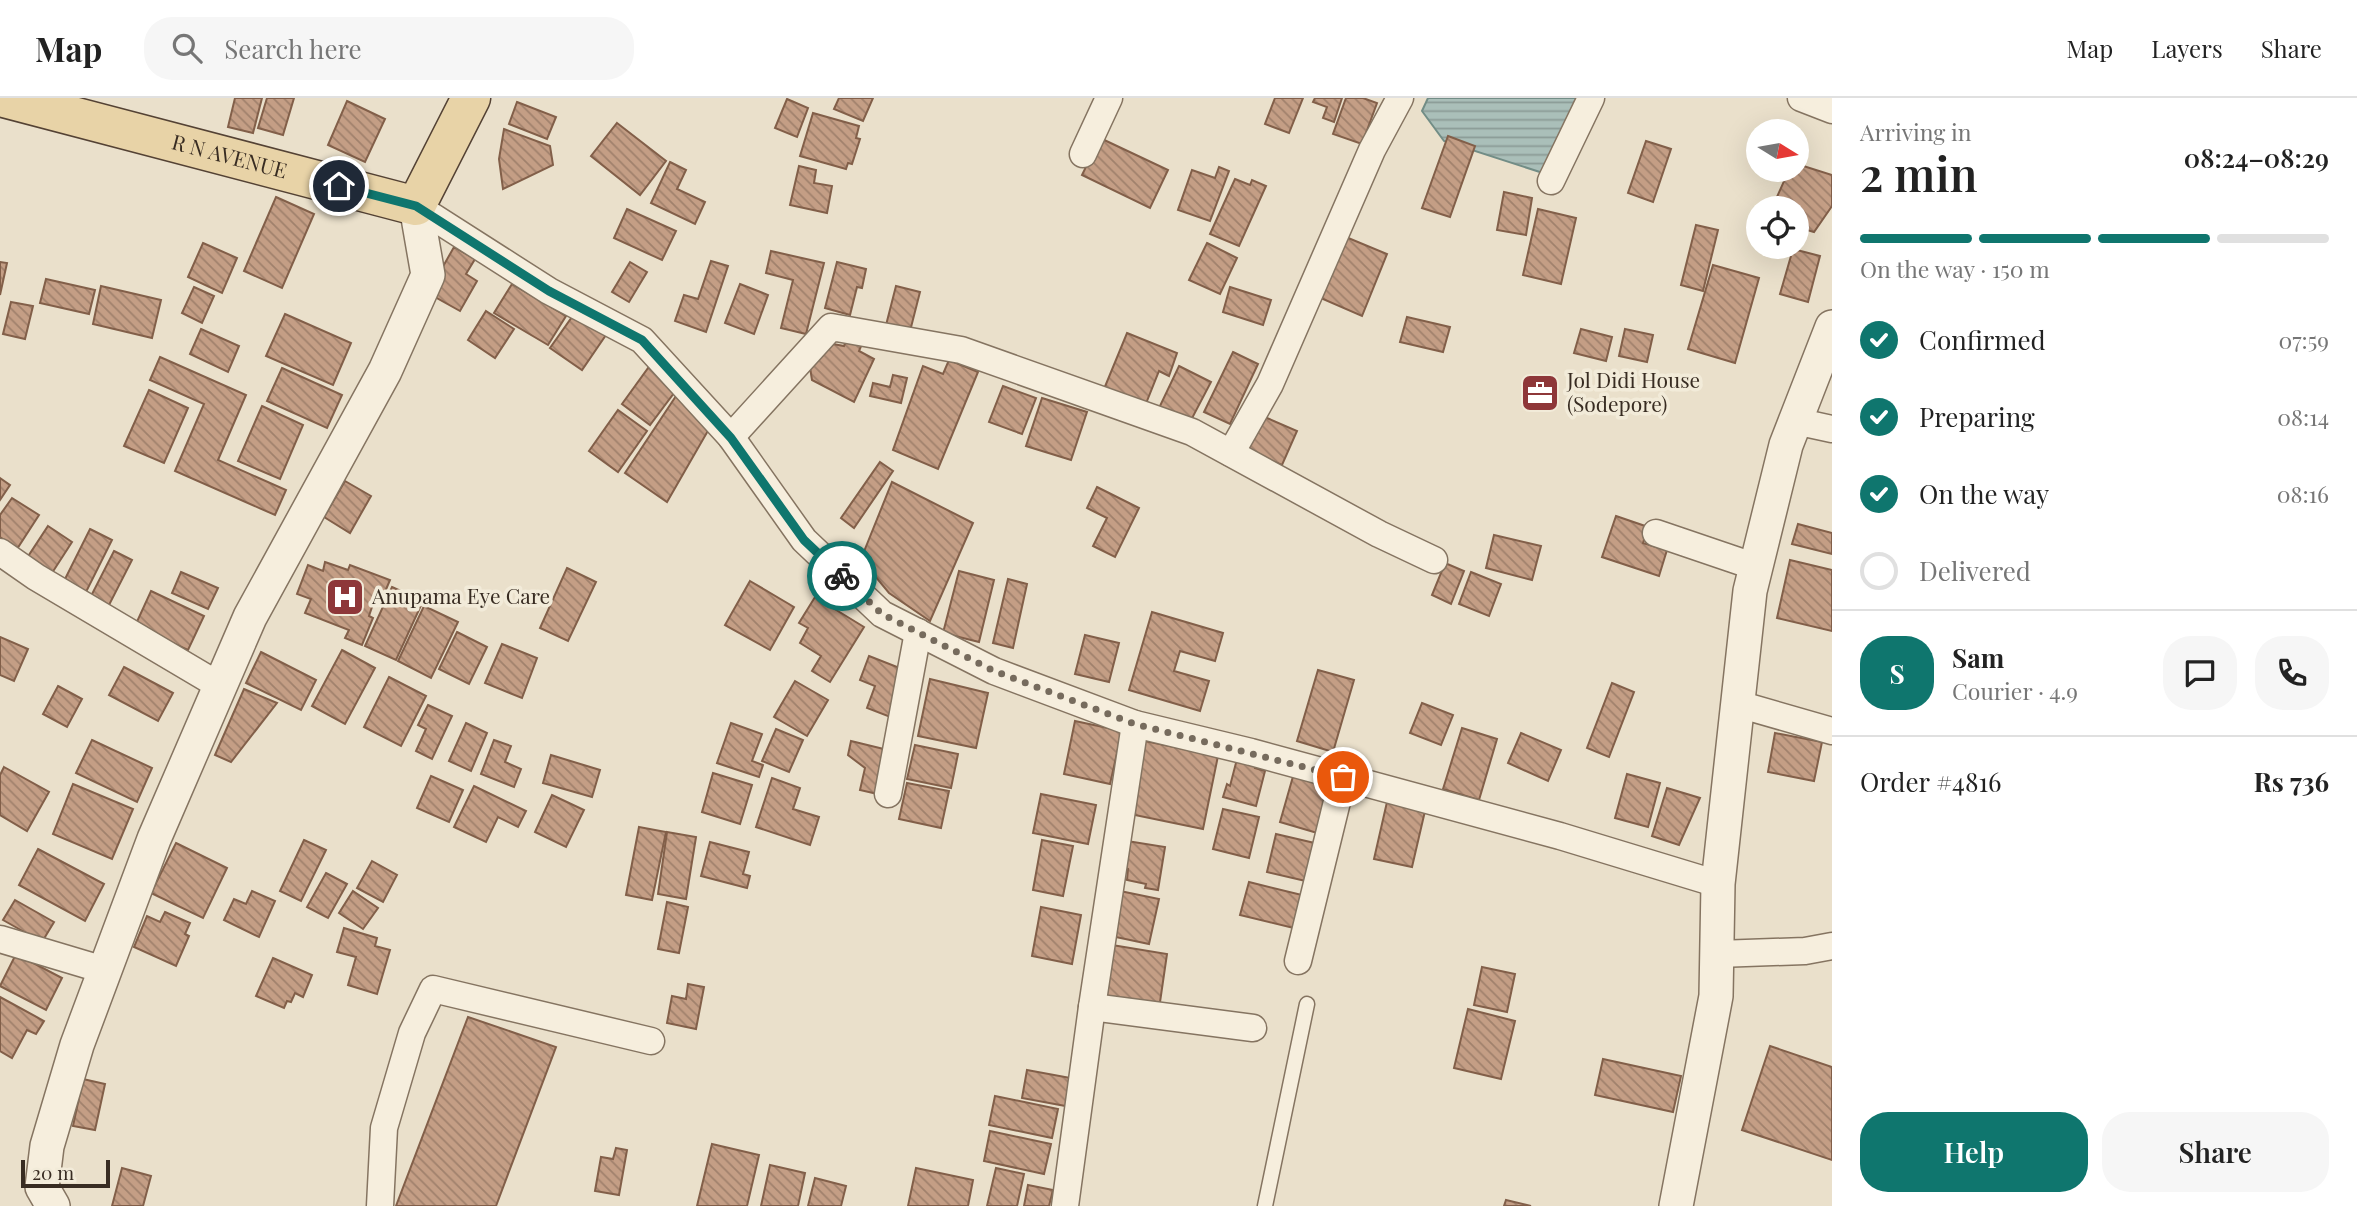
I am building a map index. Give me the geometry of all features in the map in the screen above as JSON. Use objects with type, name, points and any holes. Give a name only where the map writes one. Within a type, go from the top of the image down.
[{"type":"main road","name":"R N AVENUE","points":[[4,98],[416,206]]},
{"type":"main road","points":[[416,206],[471,98]]},
{"type":"street","points":[[1083,154],[1109,98]]},
{"type":"street","points":[[1231,453],[1270,384],[1372,150],[1400,98]]},
{"type":"street","points":[[1551,181],[1591,98]]},
{"type":"street","points":[[1801,98],[1832,110]]},
{"type":"street","points":[[416,206],[549,291],[642,340],[731,438],[804,540],[882,614],[994,671],[1135,724],[1560,836],[1718,884]]},
{"type":"street","points":[[40,1200],[47,1146],[77,1045],[154,839],[250,617],[385,371],[428,275],[416,206]]},
{"type":"street","points":[[731,438],[831,327],[961,350],[1192,432],[1378,534],[1434,560]]},
{"type":"street","points":[[1676,1206],[1716,996],[1718,884],[1750,591],[1786,445],[1832,327]]},
{"type":"street","points":[[1795,421],[1832,429]]},
{"type":"street","points":[[1656,533],[1756,567]]},
{"type":"street","points":[[0,552],[36,577],[220,685]]},
{"type":"street","points":[[888,794],[918,632]]},
{"type":"street","points":[[1738,704],[1832,731]]},
{"type":"street","points":[[1065,1206],[1135,724]]},
{"type":"street","points":[[1298,961],[1343,777]]},
{"type":"street","points":[[0,939],[104,970]]},
{"type":"street","points":[[1718,954],[1805,951],[1832,946]]},
{"type":"street","points":[[380,1206],[384,1128],[412,1032],[433,989],[651,1041]]},
{"type":"street","points":[[1092,1007],[1253,1028]]},
{"type":"lane","points":[[1265,1206],[1307,1004]]},
{"type":"water","points":[[1428,98],[1596,98],[1543,173],[1444,141],[1422,111]]},
{"type":"building","points":[[235,98],[262,98],[253,133],[228,127]]},
{"type":"building","points":[[267,98],[294,98],[283,135],[258,128]]},
{"type":"building","points":[[839,98],[873,98],[863,121],[834,109]]},
{"type":"building","points":[[1275,98],[1303,98],[1289,133],[1265,124]]},
{"type":"building","points":[[1315,98],[1342,98],[1334,122],[1323,118],[1327,107],[1313,102]]},
{"type":"building","points":[[1346,98],[1363,98],[1377,103],[1362,144],[1333,134]]},
{"type":"building","points":[[787,99],[808,108],[797,137],[775,128]]},
{"type":"building","points":[[347,101],[385,119],[365,162],[328,145]]},
{"type":"building","points":[[517,102],[556,117],[547,139],[509,124]]},
{"type":"building","points":[[813,113],[859,126],[856,138],[860,139],[852,164],[848,163],[846,169],[800,156]]},
{"type":"building","points":[[617,123],[666,161],[640,195],[591,156]]},
{"type":"building","points":[[504,129],[550,146],[553,165],[503,189],[499,159]]},
{"type":"building","points":[[1448,136],[1475,146],[1450,217],[1422,208]]},
{"type":"building","points":[[1100,138],[1168,170],[1150,208],[1082,175]]},
{"type":"building","points":[[1646,141],[1671,149],[1653,202],[1628,193]]},
{"type":"building","points":[[670,162],[686,170],[677,189],[705,202],[695,224],[651,203]]},
{"type":"building","points":[[799,166],[816,170],[814,183],[832,186],[827,213],[790,205]]},
{"type":"building","points":[[1219,167],[1229,171],[1210,221],[1178,210],[1192,170],[1215,178]]},
{"type":"building","points":[[1810,168],[1832,175],[1832,206],[1814,232],[1809,231],[1809,196],[1777,196],[1784,182],[1810,182]]},
{"type":"building","points":[[1235,179],[1250,185],[1252,180],[1266,186],[1239,246],[1210,234]]},
{"type":"building","points":[[1504,192],[1532,198],[1526,235],[1497,230]]},
{"type":"building","points":[[276,197],[314,214],[282,288],[244,271]]},
{"type":"building","points":[[627,209],[676,231],[662,260],[614,238]]},
{"type":"building","points":[[1538,209],[1576,218],[1561,284],[1523,275]]},
{"type":"building","points":[[1696,225],[1718,230],[1703,291],[1681,285]]},
{"type":"building","points":[[1341,235],[1387,254],[1362,316],[1316,296]]},
{"type":"building","points":[[203,243],[237,258],[222,293],[188,277]]},
{"type":"building","points":[[1207,243],[1237,258],[1220,294],[1189,280]]},
{"type":"building","points":[[454,247],[475,259],[466,274],[477,281],[460,311],[428,293]]},
{"type":"building","points":[[771,251],[824,263],[806,334],[781,328],[793,280],[766,273]]},
{"type":"building","points":[[1809,253],[1820,256],[1808,302],[1780,294],[1790,259],[1809,259]]},
{"type":"building","points":[[711,261],[728,266],[706,332],[675,321],[684,295],[698,299]]},
{"type":"building","points":[[0,262],[7,263],[0,295]]},
{"type":"building","points":[[630,262],[647,272],[629,302],[612,292]]},
{"type":"building","points":[[837,262],[866,269],[862,288],[857,287],[850,315],[825,308]]},
{"type":"building","points":[[1713,265],[1759,278],[1735,363],[1688,349]]},
{"type":"building","points":[[46,279],[95,290],[89,314],[40,303]]},
{"type":"building","points":[[512,284],[566,316],[548,345],[494,313]]},
{"type":"building","points":[[740,284],[768,295],[754,334],[725,323]]},
{"type":"building","points":[[101,286],[161,300],[152,338],[93,324]]},
{"type":"building","points":[[896,286],[920,292],[908,339],[884,333]]},
{"type":"building","points":[[194,287],[214,296],[202,323],[182,313]]},
{"type":"building","points":[[1230,287],[1271,300],[1263,325],[1223,312]]},
{"type":"building","points":[[11,302],[33,306],[25,339],[3,334]]},
{"type":"building","points":[[577,310],[608,332],[582,370],[550,348]]},
{"type":"building","points":[[486,311],[514,329],[495,358],[468,340]]},
{"type":"building","points":[[285,314],[351,343],[333,385],[266,356]]},
{"type":"building","points":[[1407,317],[1450,327],[1443,352],[1400,342]]},
{"type":"building","points":[[201,329],[239,346],[228,372],[190,354]]},
{"type":"building","points":[[1581,329],[1612,337],[1606,361],[1574,353]]},
{"type":"building","points":[[1625,329],[1653,335],[1647,362],[1619,356]]},
{"type":"building","points":[[1127,333],[1177,353],[1169,376],[1159,371],[1145,406],[1104,389]]},
{"type":"building","points":[[848,337],[862,344],[859,351],[874,359],[854,402],[812,380],[809,361],[828,343],[844,346]]},
{"type":"building","points":[[1233,352],[1258,364],[1230,424],[1204,412]]},
{"type":"building","points":[[160,357],[246,395],[218,460],[286,490],[275,515],[175,471],[204,404],[150,380]]},
{"type":"building","points":[[949,360],[978,372],[938,469],[893,450],[923,366],[943,374]]},
{"type":"building","points":[[651,364],[680,385],[650,425],[622,404]]},
{"type":"building","points":[[1179,366],[1211,382],[1189,424],[1159,408]]},
{"type":"building","points":[[282,368],[342,395],[327,428],[267,401]]},
{"type":"building","points":[[893,375],[907,378],[901,403],[870,396],[873,383],[890,387]]},
{"type":"building","points":[[1003,386],[1036,398],[1022,434],[989,422]]},
{"type":"building","points":[[149,390],[188,408],[164,463],[124,446]]},
{"type":"building","points":[[676,396],[709,429],[667,502],[625,473]]},
{"type":"building","points":[[1042,398],[1087,412],[1071,460],[1026,446]]},
{"type":"building","points":[[262,406],[303,425],[280,479],[238,461]]},
{"type":"building","points":[[618,410],[647,431],[618,472],[589,451]]},
{"type":"building","points":[[1260,415],[1297,431],[1282,465],[1246,450]]},
{"type":"building","points":[[880,462],[893,471],[854,528],[841,518]]},
{"type":"building","points":[[0,478],[10,485],[0,500]]},
{"type":"building","points":[[345,481],[371,496],[350,533],[324,517]]},
{"type":"building","points":[[892,482],[973,523],[930,621],[889,593],[861,559]]},
{"type":"building","points":[[1097,487],[1139,508],[1115,557],[1093,546],[1107,518],[1087,508]]},
{"type":"building","points":[[12,498],[39,515],[17,549],[0,537],[0,515]]},
{"type":"building","points":[[1616,516],[1648,527],[1643,543],[1667,550],[1659,576],[1602,557]]},
{"type":"building","points":[[1798,524],[1832,533],[1832,554],[1792,544]]},
{"type":"building","points":[[48,526],[72,542],[52,573],[27,558]]},
{"type":"building","points":[[90,529],[112,540],[84,596],[62,585]]},
{"type":"building","points":[[1494,535],[1541,546],[1532,580],[1486,568]]},
{"type":"building","points":[[114,551],[132,560],[108,607],[90,598]]},
{"type":"building","points":[[1790,560],[1832,570],[1832,631],[1777,618]]},
{"type":"building","points":[[325,562],[348,570],[350,565],[390,580],[379,606],[373,604],[369,616],[373,618],[362,645],[345,638],[349,630],[305,613],[311,599],[297,594],[308,565],[323,571]]},
{"type":"building","points":[[1445,563],[1464,571],[1451,604],[1432,595]]},
{"type":"building","points":[[567,568],[596,582],[568,641],[540,628]]},
{"type":"building","points":[[959,571],[994,580],[979,642],[943,633]]},
{"type":"building","points":[[181,572],[218,588],[208,609],[172,593]]},
{"type":"building","points":[[1471,572],[1501,584],[1489,616],[1459,604]]},
{"type":"building","points":[[1008,579],[1027,584],[1013,648],[993,643]]},
{"type":"building","points":[[750,581],[794,607],[770,650],[725,625]]},
{"type":"building","points":[[392,587],[423,601],[396,660],[365,646]]},
{"type":"building","points":[[151,591],[204,616],[188,650],[135,626]]},
{"type":"building","points":[[815,597],[864,627],[830,682],[812,671],[821,656],[800,643],[808,628],[799,623]]},
{"type":"building","points":[[424,606],[458,622],[431,678],[398,661]]},
{"type":"building","points":[[1152,612],[1223,633],[1215,661],[1180,651],[1174,671],[1209,681],[1200,711],[1129,690]]},
{"type":"building","points":[[457,632],[487,647],[469,684],[439,669]]},
{"type":"building","points":[[1085,635],[1119,643],[1109,682],[1075,674]]},
{"type":"building","points":[[0,637],[28,649],[14,681],[0,675]]},
{"type":"building","points":[[502,644],[537,658],[522,698],[485,683]]},
{"type":"building","points":[[342,650],[375,668],[345,724],[312,706]]},
{"type":"building","points":[[261,652],[316,680],[301,710],[246,683]]},
{"type":"building","points":[[869,656],[910,672],[893,718],[867,708],[875,686],[860,680]]},
{"type":"building","points":[[124,667],[173,693],[158,721],[109,695]]},
{"type":"building","points":[[1318,670],[1354,680],[1333,752],[1297,741]]},
{"type":"building","points":[[389,677],[426,696],[401,746],[364,727]]},
{"type":"building","points":[[930,679],[988,693],[976,748],[918,736]]},
{"type":"building","points":[[795,681],[828,700],[807,736],[774,717]]},
{"type":"building","points":[[1612,683],[1634,692],[1609,757],[1587,748]]},
{"type":"building","points":[[58,686],[82,699],[67,727],[43,714]]},
{"type":"building","points":[[244,689],[277,703],[231,762],[215,755]]},
{"type":"building","points":[[1422,703],[1453,715],[1441,745],[1410,733]]},
{"type":"building","points":[[428,705],[452,716],[432,759],[416,751],[426,729],[418,725]]},
{"type":"building","points":[[1075,721],[1122,731],[1110,784],[1064,774]]},
{"type":"building","points":[[466,723],[487,733],[471,771],[449,761]]},
{"type":"building","points":[[731,723],[762,734],[752,761],[763,765],[759,777],[717,763]]},
{"type":"building","points":[[1462,728],[1497,739],[1479,800],[1443,789]]},
{"type":"building","points":[[776,729],[803,740],[789,772],[762,761]]},
{"type":"building","points":[[1521,733],[1561,750],[1548,781],[1508,763]]},
{"type":"building","points":[[1775,733],[1822,742],[1814,781],[1768,772]]},
{"type":"building","points":[[92,740],[152,768],[137,802],[76,773]]},
{"type":"building","points":[[494,740],[511,746],[505,762],[521,769],[514,787],[481,774]]},
{"type":"building","points":[[851,741],[892,751],[882,795],[860,790],[865,768],[848,755]]},
{"type":"building","points":[[1145,741],[1218,756],[1203,829],[1130,814]]},
{"type":"building","points":[[915,745],[958,754],[951,788],[907,779]]},
{"type":"building","points":[[551,755],[600,770],[592,797],[543,783]]},
{"type":"building","points":[[1237,759],[1256,763],[1255,768],[1265,771],[1256,806],[1223,797],[1227,784],[1230,786]]},
{"type":"building","points":[[4,767],[49,792],[27,831],[0,815],[0,775]]},
{"type":"building","points":[[713,773],[752,785],[740,824],[702,812]]},
{"type":"building","points":[[1294,773],[1338,785],[1324,835],[1280,822]]},
{"type":"building","points":[[1627,774],[1660,783],[1648,827],[1615,818]]},
{"type":"building","points":[[431,776],[463,790],[449,822],[417,808]]},
{"type":"building","points":[[772,778],[800,788],[793,809],[819,817],[810,845],[756,827]]},
{"type":"building","points":[[907,783],[949,791],[941,828],[899,819]]},
{"type":"building","points":[[73,784],[133,809],[112,859],[53,834]]},
{"type":"building","points":[[474,786],[526,811],[518,827],[498,817],[486,842],[454,827]]},
{"type":"building","points":[[1667,788],[1700,798],[1679,845],[1652,836]]},
{"type":"building","points":[[1041,794],[1096,805],[1088,844],[1033,833]]},
{"type":"building","points":[[552,795],[584,810],[566,847],[535,832]]},
{"type":"building","points":[[1387,802],[1425,811],[1412,867],[1374,859]]},
{"type":"building","points":[[1223,809],[1259,817],[1249,858],[1213,849]]},
{"type":"building","points":[[639,827],[666,832],[652,900],[626,895]]},
{"type":"building","points":[[667,832],[696,837],[686,899],[658,894]]},
{"type":"building","points":[[1276,834],[1319,844],[1310,882],[1267,872]]},
{"type":"building","points":[[304,840],[326,850],[301,901],[280,891]]},
{"type":"building","points":[[1042,840],[1073,846],[1063,896],[1033,890]]},
{"type":"building","points":[[1127,841],[1165,847],[1158,890],[1127,880],[1128,869],[1122,868]]},
{"type":"building","points":[[710,842],[749,852],[743,874],[750,876],[747,888],[701,876]]},
{"type":"building","points":[[176,843],[227,868],[203,918],[151,893]]},
{"type":"building","points":[[38,849],[104,884],[85,921],[19,885]]},
{"type":"building","points":[[372,861],[397,875],[383,902],[357,888]]},
{"type":"building","points":[[326,873],[347,884],[328,918],[307,907]]},
{"type":"building","points":[[1249,882],[1310,897],[1302,930],[1240,915]]},
{"type":"building","points":[[252,891],[275,901],[259,937],[224,920],[234,899],[246,904]]},
{"type":"building","points":[[353,891],[378,908],[363,929],[339,913]]},
{"type":"building","points":[[1120,891],[1159,899],[1149,944],[1111,936]]},
{"type":"building","points":[[15,900],[54,922],[42,942],[3,920]]},
{"type":"building","points":[[667,902],[688,907],[679,953],[658,949]]},
{"type":"building","points":[[1041,907],[1081,915],[1072,964],[1032,956]]},
{"type":"building","points":[[165,912],[190,923],[185,934],[189,936],[176,966],[134,947],[147,916],[160,922]]},
{"type":"building","points":[[344,928],[377,938],[375,946],[390,950],[377,994],[348,985],[356,957],[337,952]]},
{"type":"building","points":[[1112,945],[1167,954],[1159,1009],[1103,1000]]},
{"type":"building","points":[[16,954],[62,978],[46,1010],[0,986]]},
{"type":"building","points":[[273,958],[312,975],[303,997],[295,993],[284,1008],[256,996]]},
{"type":"building","points":[[1482,967],[1515,974],[1507,1012],[1474,1005]]},
{"type":"building","points":[[688,984],[704,987],[696,1029],[667,1023],[672,996],[686,999]]},
{"type":"building","points":[[0,997],[44,1021],[36,1034],[27,1030],[12,1058],[0,1051]]},
{"type":"building","points":[[1468,1009],[1515,1021],[1501,1079],[1454,1068]]},
{"type":"building","points":[[468,1017],[556,1047],[496,1206],[396,1206]]},
{"type":"building","points":[[1770,1046],[1832,1067],[1832,1160],[1742,1130]]},
{"type":"building","points":[[1603,1059],[1681,1076],[1673,1112],[1595,1095]]},
{"type":"building","points":[[1027,1070],[1076,1079],[1071,1107],[1022,1098]]},
{"type":"building","points":[[83,1079],[105,1084],[95,1130],[73,1126]]},
{"type":"building","points":[[995,1096],[1058,1109],[1052,1138],[989,1125]]},
{"type":"building","points":[[990,1131],[1051,1144],[1044,1174],[984,1161]]},
{"type":"building","points":[[712,1144],[759,1155],[747,1206],[697,1206]]},
{"type":"building","points":[[616,1148],[627,1150],[619,1195],[595,1191],[601,1157],[613,1159]]},
{"type":"building","points":[[770,1165],[805,1173],[798,1206],[761,1206]]},
{"type":"building","points":[[122,1168],[151,1176],[143,1206],[112,1206]]},
{"type":"building","points":[[916,1168],[973,1180],[968,1206],[908,1206]]},
{"type":"building","points":[[996,1168],[1024,1174],[1017,1206],[987,1206]]},
{"type":"building","points":[[815,1178],[846,1186],[841,1206],[808,1206]]},
{"type":"building","points":[[1028,1185],[1053,1190],[1049,1206],[1024,1206]]},
{"type":"building","points":[[1506,1200],[1531,1206],[1504,1206]]},
{"type":"way so far","points":[[842,576],[882,614],[994,671],[1135,724],[1343,777]]},
{"type":"place","name":"Jol Didi House (Sodepore)","points":[[1540,393]]},
{"type":"place","name":"Anupama Eye Care","points":[[345,597]]},
{"type":"route","points":[[339,186],[416,206],[549,291],[642,340],[731,438],[804,540],[842,576]]}]
